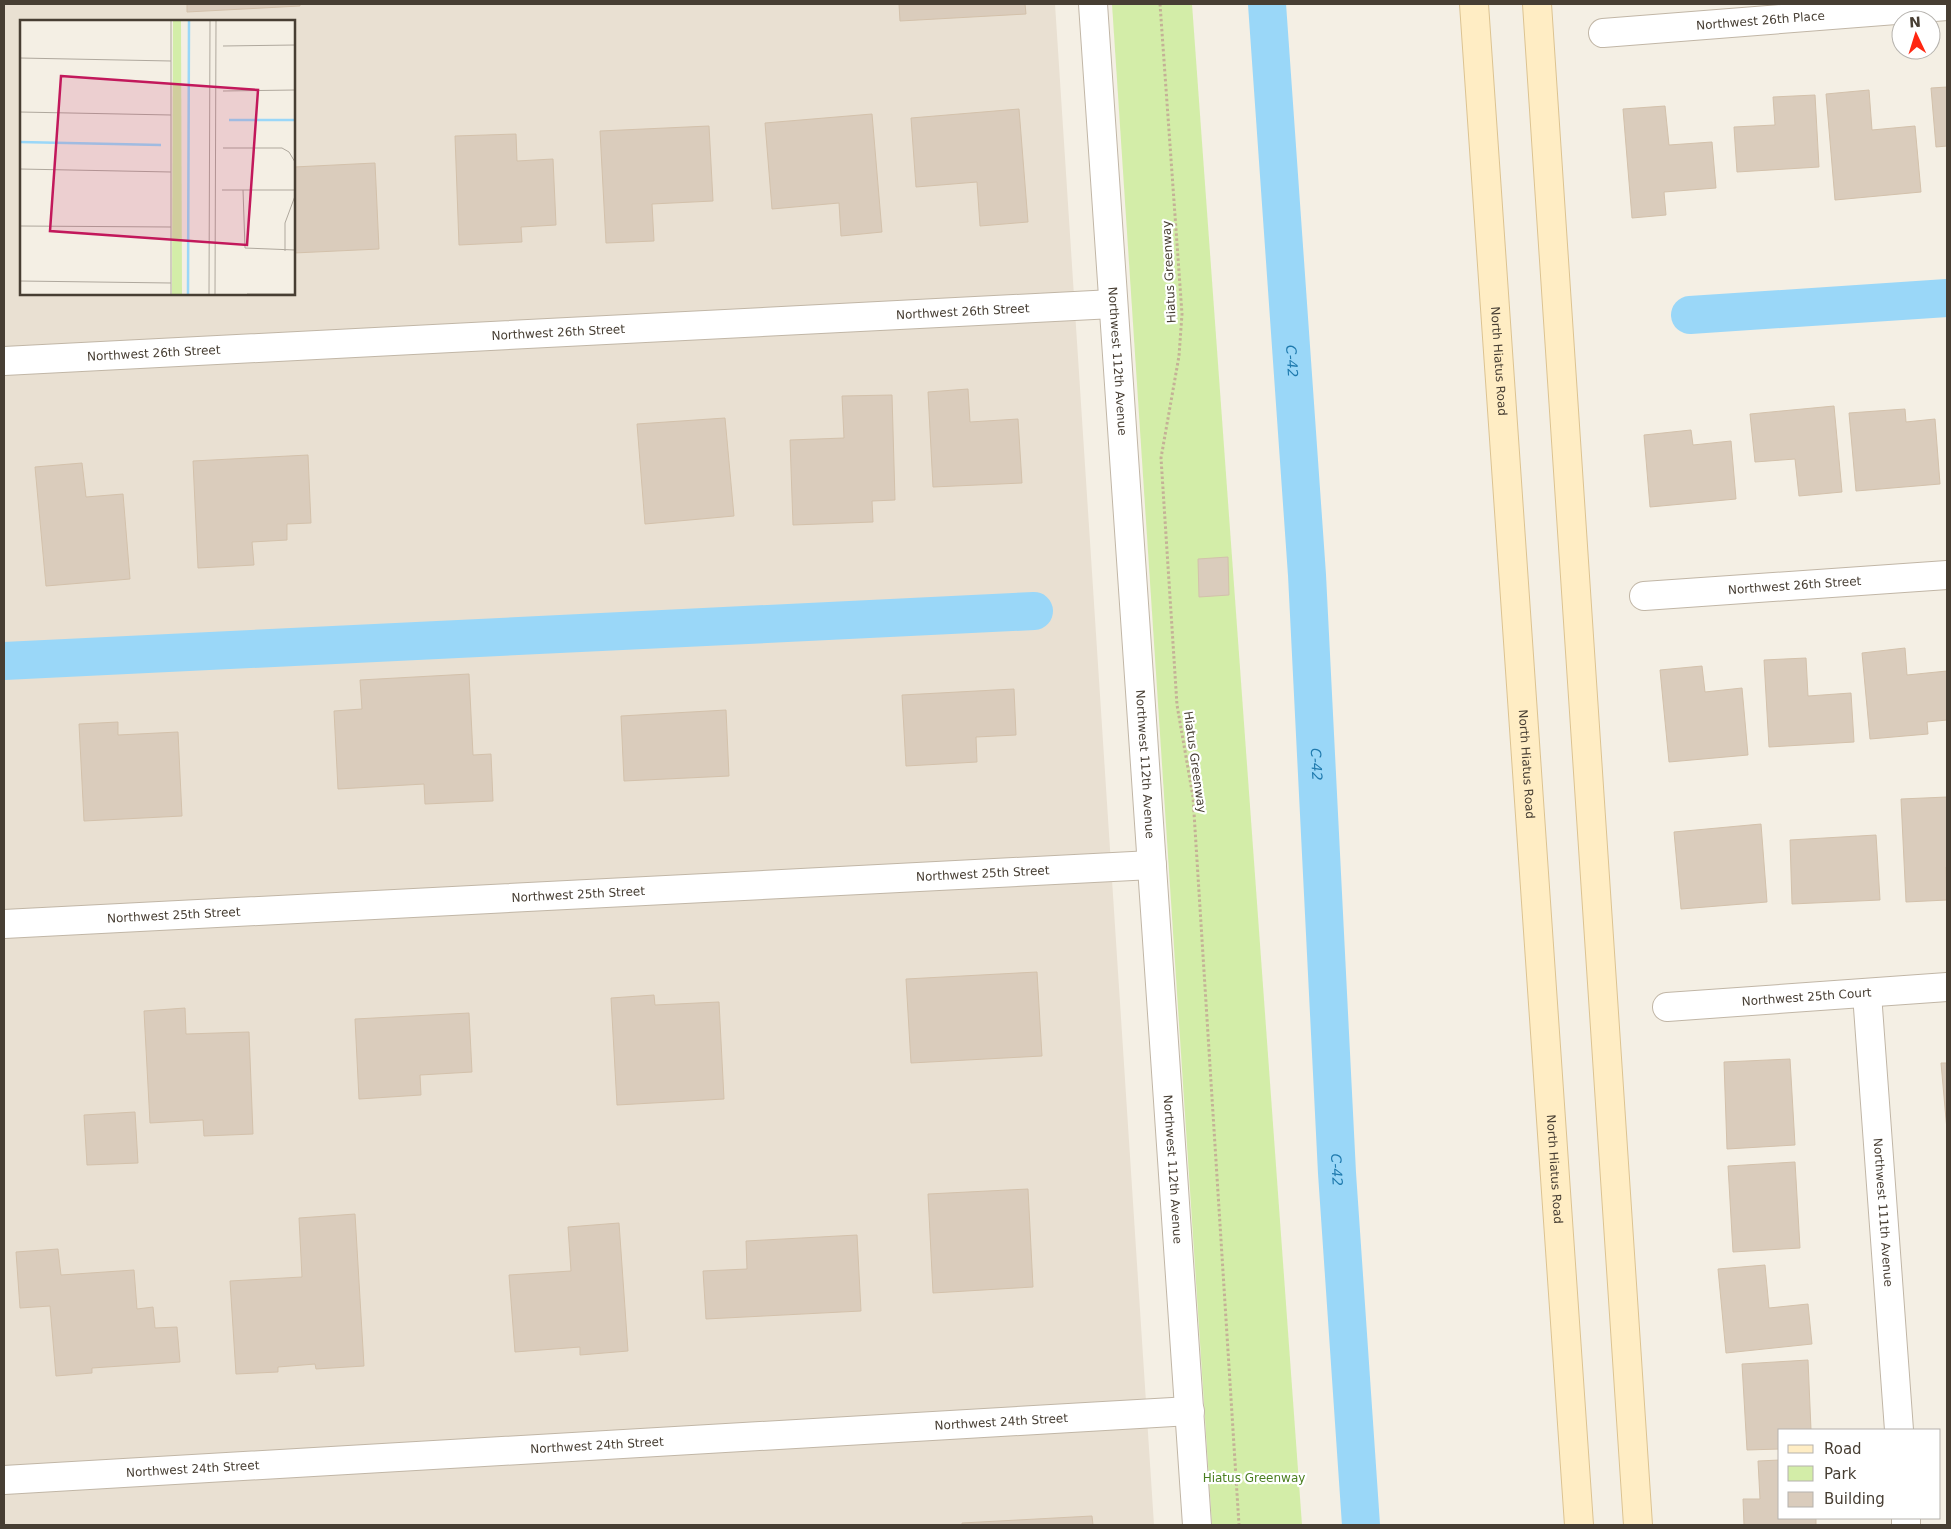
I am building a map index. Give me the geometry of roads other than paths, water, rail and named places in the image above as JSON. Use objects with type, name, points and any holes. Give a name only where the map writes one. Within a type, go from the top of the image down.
[{"type":"main road","name":"North Hiatus Road","points":[[1474,4],[1579,1525]]},
{"type":"main road","points":[[1537,4],[1638,1525]]},
{"type":"street","name":"Northwest 112th Avenue","points":[[1093,4],[1197,1525]]},
{"type":"street","name":"Northwest 26th Place","points":[[1603,33],[1947,6]]},
{"type":"street","name":"Northwest 26th Street","points":[[4,361],[1113,304]]},
{"type":"street","name":"Northwest 26th Street","points":[[1644,596],[1947,575]]},
{"type":"street","name":"Northwest 25th Street","points":[[4,924],[1152,866]]},
{"type":"street","name":"Northwest 25th Court","points":[[1667,1007],[1947,987]]},
{"type":"street","name":"Northwest 111th Avenue","points":[[1866,994],[1899,1429]]},
{"type":"street","name":"Northwest 24th Street","points":[[4,1480],[1190,1411]]},
{"type":"waterway","name":"C-42","points":[[1267,4],[1307,575],[1337,1173],[1361,1525]]},
{"type":"waterway","points":[[1690,315],[1947,298]]},
{"type":"waterway","points":[[4,661],[1034,611]]},
{"type":"park label","name":"Hiatus Greenway","points":[[1254,1478]]}]
